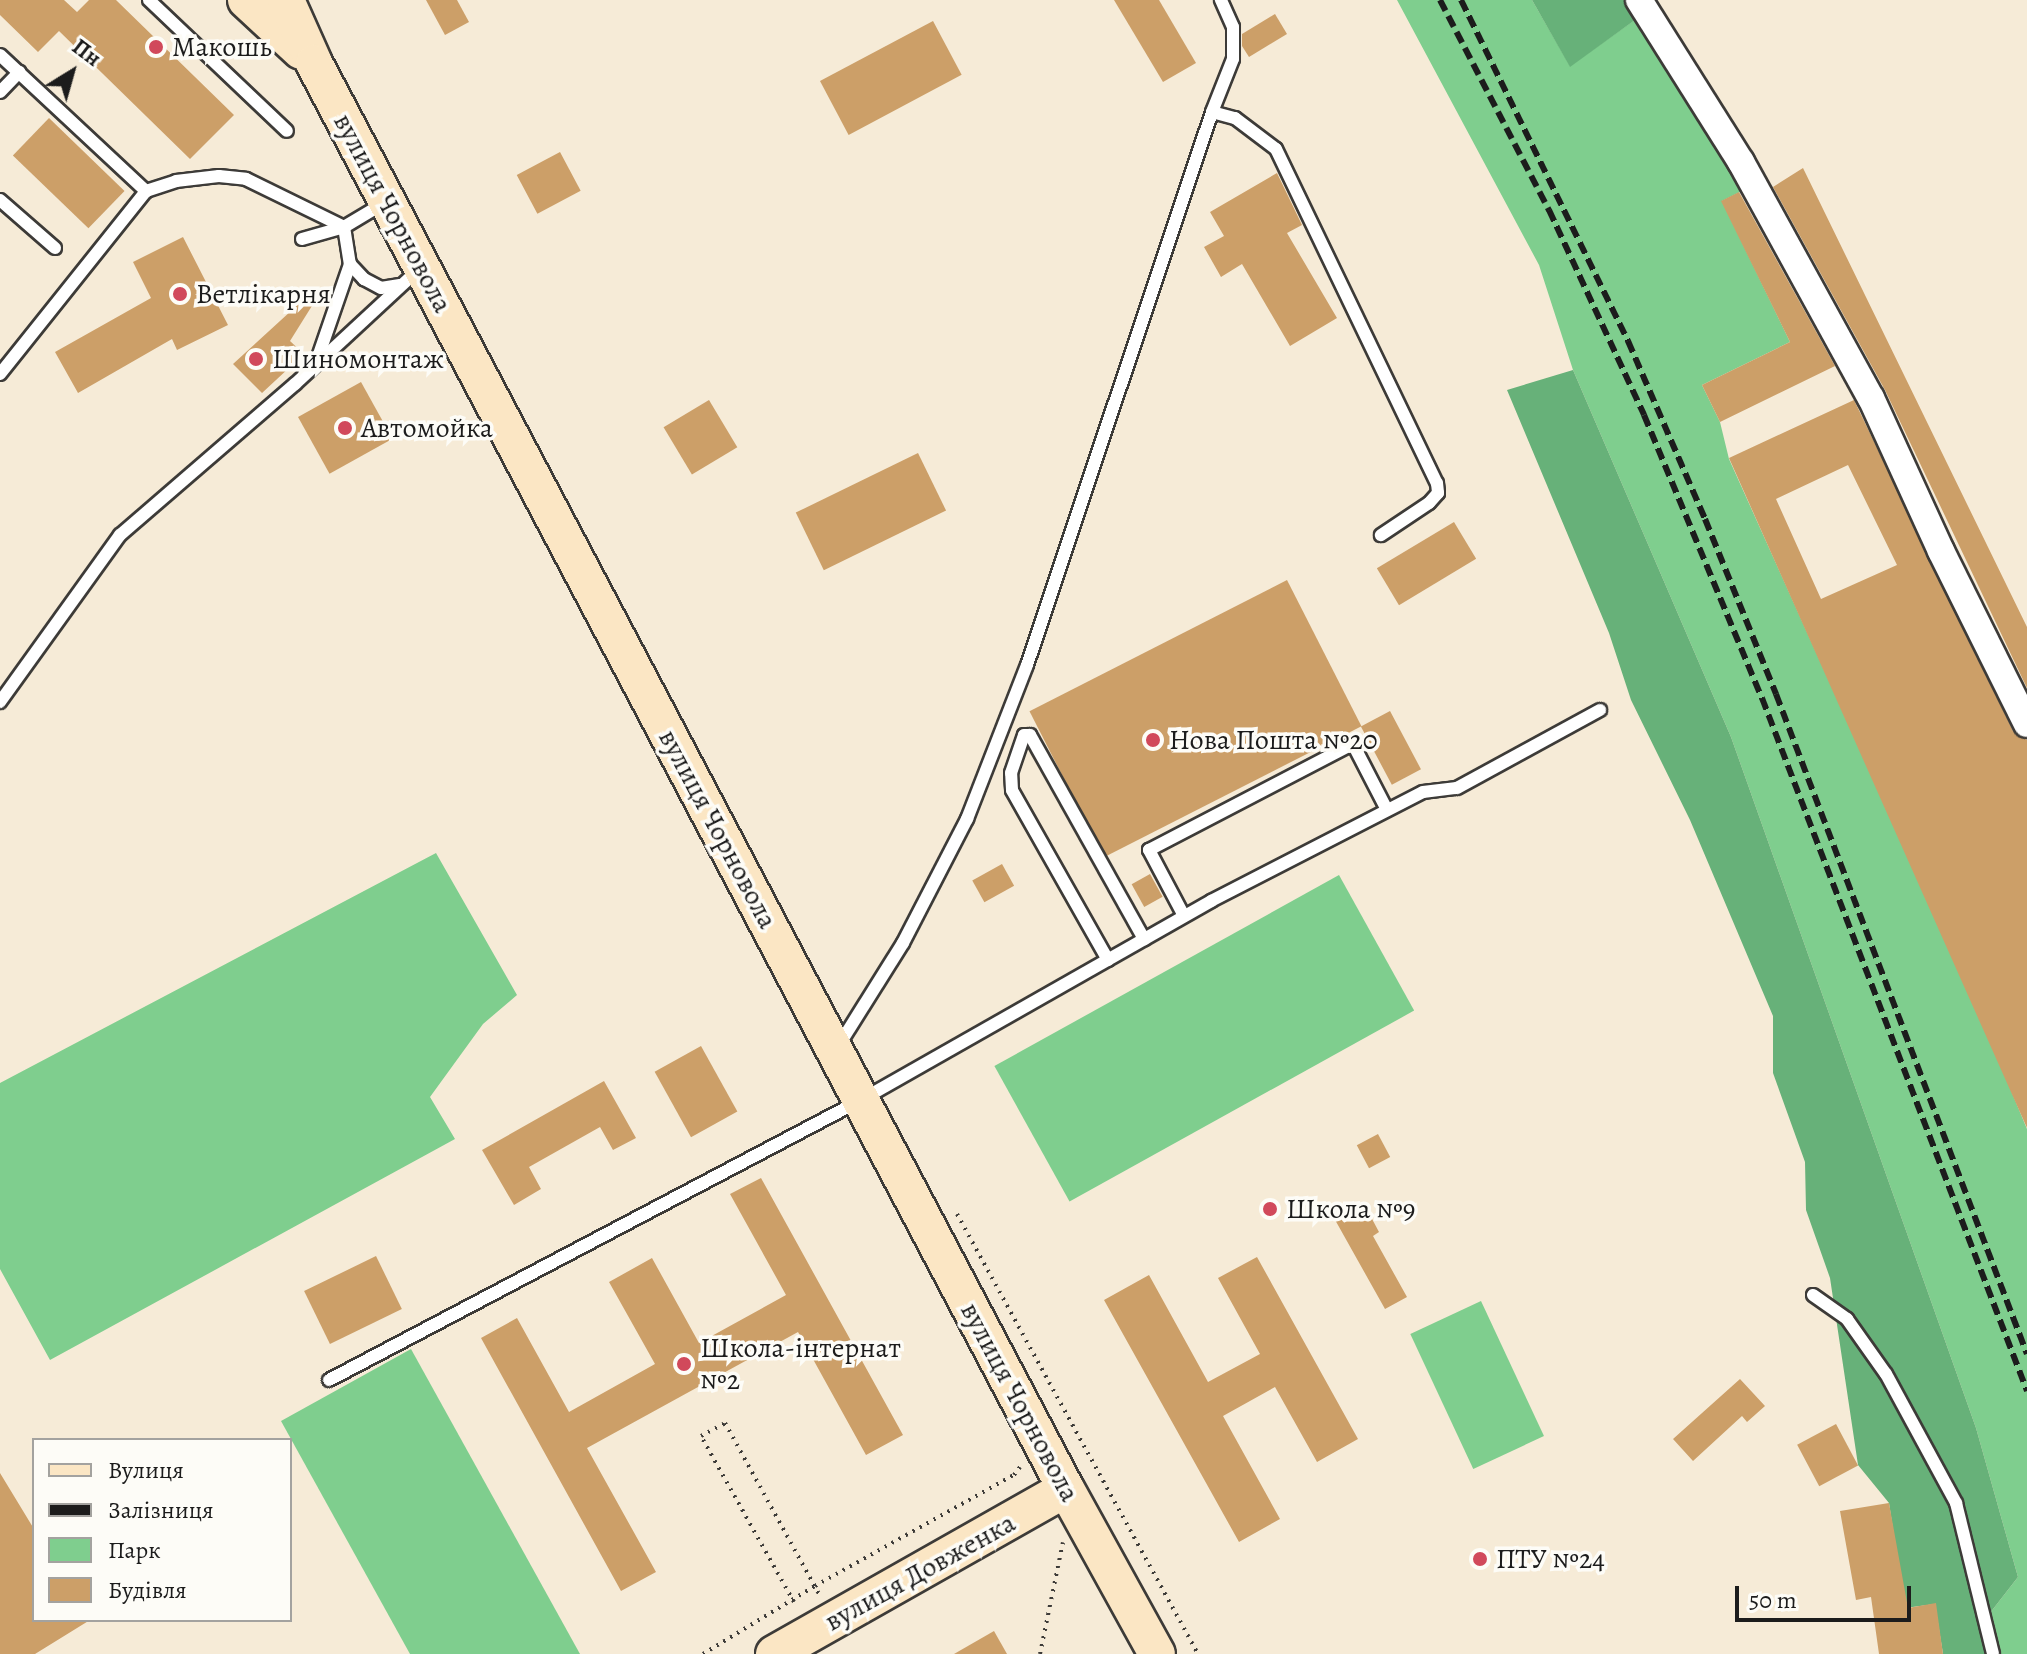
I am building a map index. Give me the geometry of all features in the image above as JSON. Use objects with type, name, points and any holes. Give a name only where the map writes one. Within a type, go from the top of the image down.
[{"type":"street","points":[[246,0],[314,63]]},
{"type":"street","name":"вулиця Чорновола","points":[[286,0],[314,63],[387,202],[411,276],[835,1051],[1154,1653]]},
{"type":"street","points":[[1639,0],[1741,162],[1871,398],[1941,551],[2027,724]]},
{"type":"street","name":"вулиця Довженка","points":[[774,1654],[1066,1489]]},
{"type":"lane","points":[[149,0],[287,131]]},
{"type":"lane","points":[[835,1051],[903,943],[967,819],[1027,665],[1212,112],[1233,59],[1233,27],[1221,0]]},
{"type":"lane","points":[[1228,16],[1230,0]]},
{"type":"lane","points":[[0,55],[146,191]]},
{"type":"lane","points":[[0,92],[19,72]]},
{"type":"lane","points":[[1212,112],[1235,118],[1276,149],[1437,483],[1438,493],[1429,503],[1381,535]]},
{"type":"lane","points":[[0,374],[146,191],[176,181],[219,176],[246,179],[344,227]]},
{"type":"lane","points":[[0,200],[55,248]]},
{"type":"lane","points":[[302,239],[344,227],[387,202]]},
{"type":"lane","points":[[315,365],[350,264],[344,227]]},
{"type":"lane","points":[[350,264],[381,288],[411,276]]},
{"type":"lane","points":[[0,702],[120,535],[315,365],[411,276]]},
{"type":"lane","points":[[329,1380],[861,1100],[1184,916],[1423,792],[1457,788],[1600,710]]},
{"type":"lane","points":[[1108,960],[1012,790],[1011,773],[1024,735],[1030,735],[1144,939]]},
{"type":"lane","points":[[1184,916],[1149,850],[1353,744],[1387,810]]},
{"type":"lane","points":[[1813,1295],[1847,1319],[1886,1374],[1956,1503],[1993,1654]]},
{"type":"path","points":[[955,1210],[1198,1654]]},
{"type":"path","points":[[725,1423],[815,1586],[822,1627],[794,1602],[701,1436],[725,1423]]},
{"type":"path","points":[[703,1654],[794,1602],[815,1586],[1014,1475],[1026,1457]]},
{"type":"path","points":[[1040,1654],[1065,1532],[1072,1546]]},
{"type":"green space","points":[[1397,0],[1532,0],[1570,66],[1646,12],[1754,185],[1722,201],[1790,342],[1702,385],[1720,422],[1729,459],[1986,1030],[2027,1129],[2027,1654],[1993,1654],[1983,1622],[2018,1577],[1976,1428],[1731,737],[1573,370],[1539,265]]},
{"type":"green space","points":[[1532,0],[1639,0],[1646,12],[1570,67]]},
{"type":"green space","points":[[1573,370],[1731,737],[1976,1428],[2018,1577],[1983,1622],[1993,1654],[1943,1654],[1935,1604],[1905,1608],[1889,1503],[1858,1465],[1830,1278],[1806,1210],[1805,1162],[1773,1073],[1773,1016],[1690,820],[1631,700],[1609,633],[1507,390]]},
{"type":"green space","points":[[436,853],[517,995],[483,1024],[430,1097],[455,1139],[50,1360],[0,1269],[0,1083]]},
{"type":"green space","points":[[1339,875],[1414,1011],[1070,1202],[994,1066]]},
{"type":"green space","points":[[1481,1301],[1544,1436],[1473,1469],[1410,1334]]},
{"type":"green space","points":[[411,1349],[580,1654],[410,1654],[281,1421]]},
{"type":"building","points":[[0,0],[64,0],[77,12],[89,0],[116,0],[234,115],[190,159],[59,31],[38,52],[0,15]]},
{"type":"building","points":[[426,0],[457,0],[469,22],[445,35]]},
{"type":"building","points":[[1114,0],[1159,0],[1196,63],[1163,82]]},
{"type":"building","points":[[1275,14],[1287,34],[1249,57],[1242,46],[1242,34]]},
{"type":"building","points":[[933,21],[962,75],[849,135],[820,81]]},
{"type":"building","points":[[49,118],[125,191],[88,228],[13,155]]},
{"type":"building","points":[[560,152],[581,191],[537,214],[517,175]]},
{"type":"building","points":[[1803,168],[2027,627],[2027,688],[1885,390],[1773,187]]},
{"type":"building","points":[[1277,173],[1302,225],[1287,233],[1337,318],[1290,346],[1242,264],[1221,277],[1204,247],[1224,236],[1210,212]]},
{"type":"building","points":[[1739,192],[1835,366],[1720,422],[1702,385],[1790,342],[1721,201]]},
{"type":"building","points":[[183,237],[228,325],[177,350],[172,339],[78,393],[55,352],[151,298],[133,262]]},
{"type":"building","points":[[315,289],[320,293],[290,341],[304,354],[262,393],[233,364]]},
{"type":"building","name":"Автомойка","points":[[361,382],[393,439],[330,474],[298,417]]},
{"type":"building","points":[[709,400],[737,447],[692,474],[664,427]]},
{"type":"building","points":[[1854,400],[2013,731],[2027,740],[2027,1128],[1729,458]],"holes":[[[1848,465],[1897,565],[1821,599],[1776,499]]]},
{"type":"building","points":[[918,453],[946,511],[824,570],[796,513]]},
{"type":"building","points":[[1454,522],[1476,559],[1399,605],[1377,568]]},
{"type":"building","points":[[1287,580],[1361,726],[1104,857],[1029,711]]},
{"type":"building","points":[[1390,711],[1421,769],[1392,785],[1361,726]]},
{"type":"building","points":[[1002,864],[1014,886],[984,902],[972,880]]},
{"type":"building","points":[[1150,874],[1163,897],[1144,907],[1132,884]]},
{"type":"building","points":[[701,1046],[737,1112],[691,1137],[655,1072]]},
{"type":"building","points":[[604,1081],[636,1138],[613,1150],[600,1127],[529,1167],[541,1189],[514,1205],[482,1150]]},
{"type":"building","points":[[1378,1134],[1390,1157],[1369,1168],[1357,1145]]},
{"type":"building","points":[[761,1178],[903,1435],[866,1455],[798,1332],[587,1448],[656,1572],[621,1591],[481,1338],[517,1318],[569,1412],[655,1364],[609,1282],[652,1258],[699,1343],[786,1295],[730,1194]]},
{"type":"building","points":[[1363,1202],[1379,1232],[1373,1236],[1407,1297],[1385,1309],[1334,1218]]},
{"type":"building","points":[[376,1256],[402,1309],[330,1344],[304,1291]]},
{"type":"building","points":[[1257,1257],[1358,1439],[1317,1462],[1275,1387],[1223,1416],[1280,1519],[1239,1542],[1104,1300],[1149,1275],[1208,1382],[1260,1354],[1218,1278]]},
{"type":"building","points":[[1740,1379],[1765,1406],[1747,1422],[1742,1416],[1693,1461],[1673,1439]]},
{"type":"building","points":[[1836,1424],[1858,1465],[1819,1486],[1797,1445]]},
{"type":"building","points":[[0,1473],[32,1526],[32,1622],[87,1622],[35,1654],[0,1654]]},
{"type":"building","points":[[1889,1503],[1908,1608],[1936,1603],[1943,1654],[1879,1654],[1871,1597],[1856,1600],[1840,1511]]},
{"type":"building","points":[[994,1631],[1007,1654],[954,1654]]},
{"type":"railway","points":[[1440,0],[1549,210],[1644,415],[1762,698],[2027,1391]]},
{"type":"railway","points":[[1461,0],[1628,341],[1705,519],[1776,694],[2027,1354]]},
{"type":"place","name":"Макошь","points":[[156,47]]},
{"type":"place","name":"Ветлікарня","points":[[180,294]]},
{"type":"place","name":"Шиномонтаж","points":[[256,359]]},
{"type":"place","name":"Автомойка","points":[[345,428]]},
{"type":"place","name":"Нова Пошта №20","points":[[1153,740]]},
{"type":"place","name":"Школа №9","points":[[1270,1209]]},
{"type":"place","name":"Школа-інтернат №2","points":[[684,1364]]},
{"type":"place","name":"ПТУ №24","points":[[1480,1559]]}]
